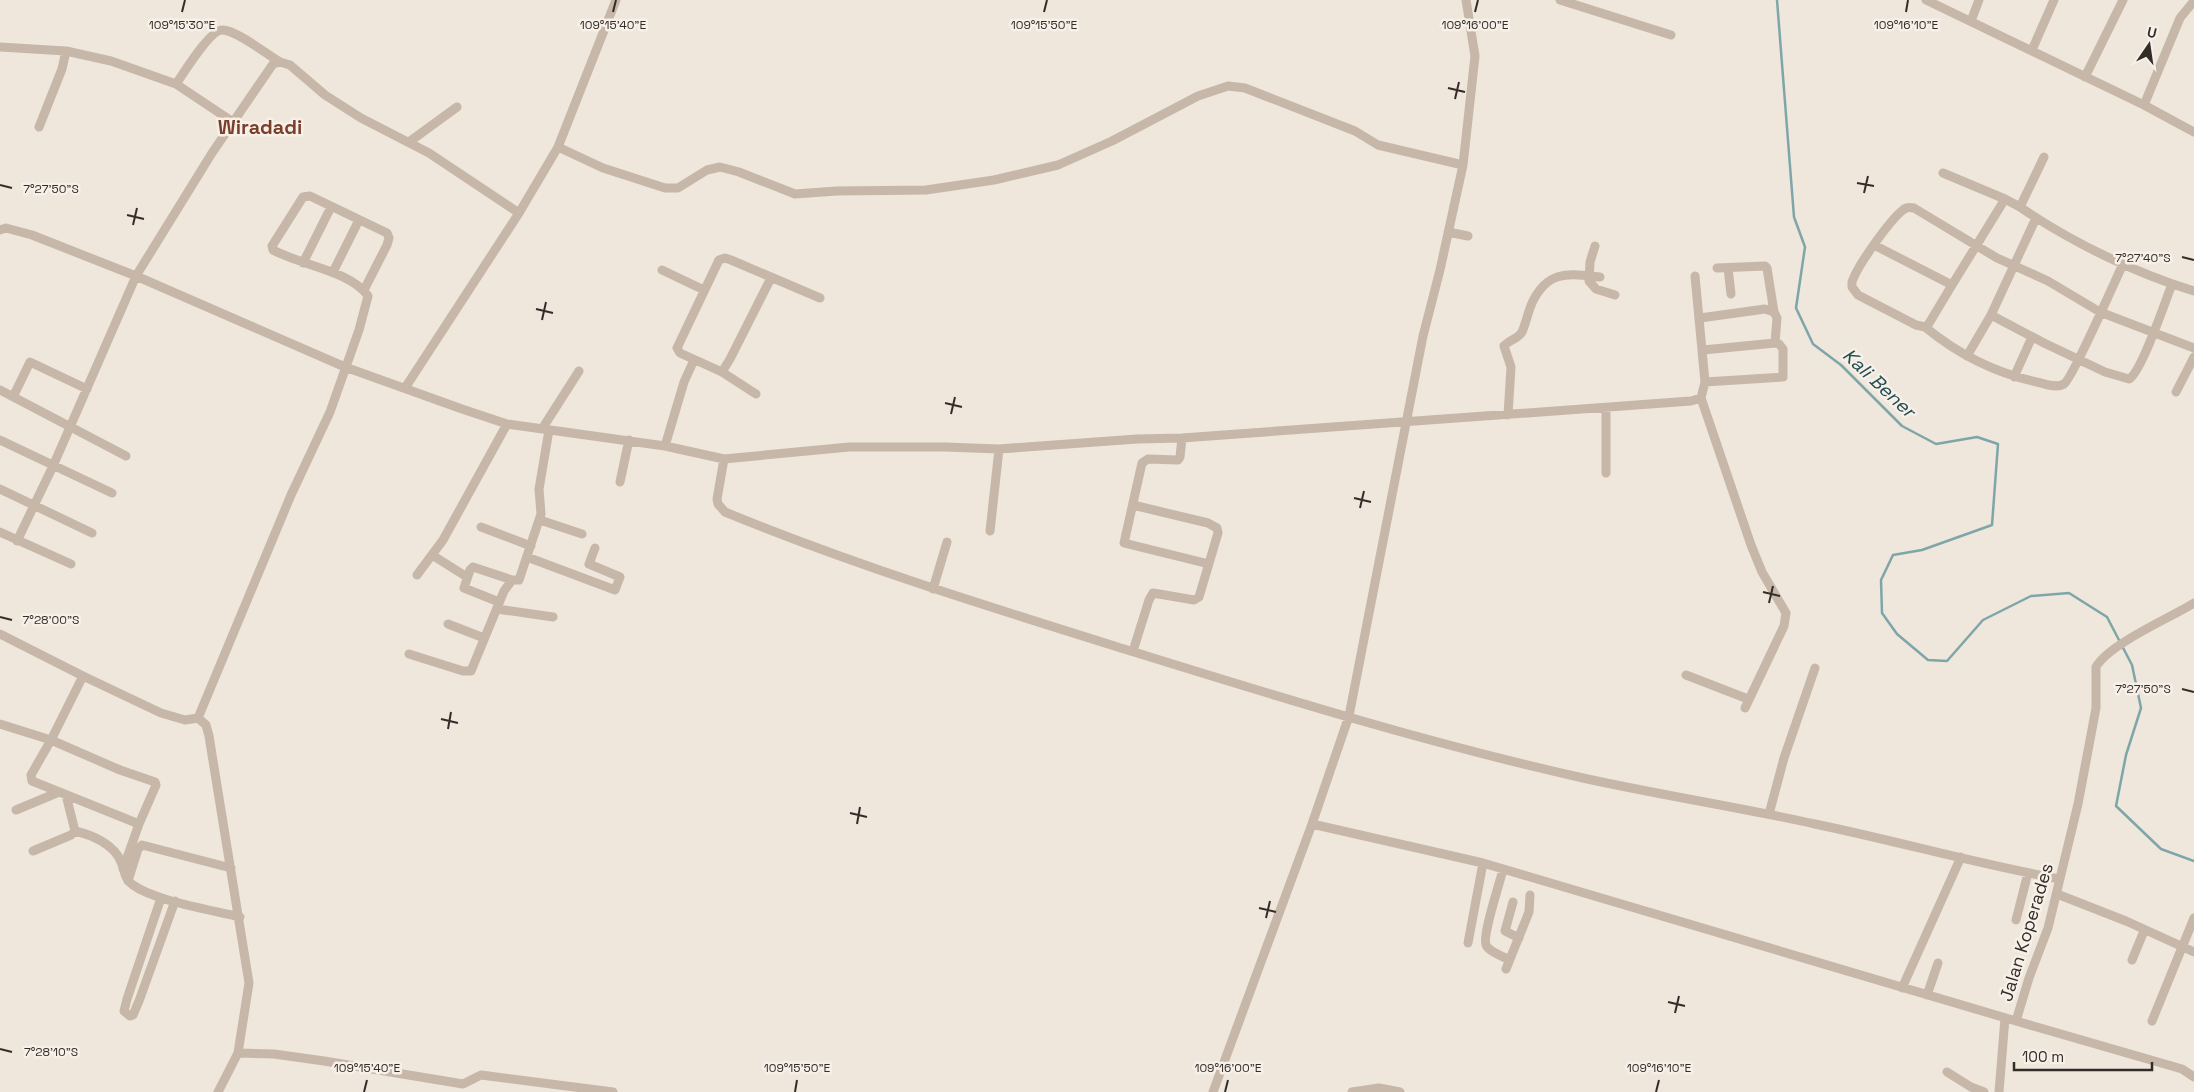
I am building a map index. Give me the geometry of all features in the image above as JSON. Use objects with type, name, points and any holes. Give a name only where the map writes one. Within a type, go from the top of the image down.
[{"type":"street","points":[[405,388],[519,214],[558,147],[616,0]]},
{"type":"street","points":[[1213,1092],[1312,824],[1349,716],[1423,336],[1462,165],[1475,56],[1466,0]]},
{"type":"street","points":[[1560,0],[1671,34]]},
{"type":"street","points":[[1926,0],[1936,2],[1971,22],[2144,105],[2194,132]]},
{"type":"street","points":[[1971,22],[1979,0]]},
{"type":"street","points":[[2032,50],[2054,0]]},
{"type":"street","points":[[2084,77],[2123,0]]},
{"type":"street","points":[[2144,105],[2180,18],[2194,1]]},
{"type":"street","points":[[176,84],[209,38],[218,30],[223,30],[243,38],[280,62],[290,65],[325,95],[361,118],[409,142],[519,214]]},
{"type":"street","points":[[0,47],[66,51],[111,61],[176,84],[233,122]]},
{"type":"street","points":[[38,127],[62,69],[66,51]]},
{"type":"street","points":[[17,541],[53,466],[136,276],[233,122],[271,66],[280,62]]},
{"type":"street","points":[[558,147],[603,168],[665,188],[678,188],[706,170],[720,168],[739,172],[795,194],[837,191],[926,190],[994,180],[1058,165],[1112,141],[1198,96],[1234,85],[1355,130],[1378,145],[1462,165]]},
{"type":"street","points":[[409,142],[457,107]]},
{"type":"street","points":[[2020,207],[2044,157]]},
{"type":"street","points":[[1944,173],[2005,199],[2036,218],[2124,264],[2194,291]]},
{"type":"street","points":[[198,718],[291,494],[330,412],[368,300],[364,290],[333,272],[303,263],[273,250],[272,246],[303,197],[310,196],[387,232],[388,238],[364,290]]},
{"type":"street","points":[[1925,327],[2005,199]]},
{"type":"street","points":[[303,263],[331,207]]},
{"type":"street","points":[[2124,264],[2100,312],[2078,359],[2067,380],[2062,385],[2054,386],[2014,377],[1967,356],[1925,327],[1916,325],[1858,295],[1852,287],[1854,276],[1874,245],[1894,218],[1909,207],[1918,210],[2014,266],[2048,281],[2100,312],[2194,348]]},
{"type":"street","points":[[1967,356],[1991,315],[2036,218]]},
{"type":"street","points":[[333,272],[360,220]]},
{"type":"street","points":[[0,230],[6,228],[32,235],[136,276],[345,367],[507,424],[628,440],[724,459],[849,447],[945,447],[999,450],[1137,438],[1182,438],[1606,408],[1691,401],[1701,398]]},
{"type":"street","points":[[1448,232],[1468,236]]},
{"type":"street","points":[[1874,245],[1952,285]]},
{"type":"street","points":[[1595,246],[1588,276],[1596,289],[1615,296]]},
{"type":"street","points":[[756,394],[722,372],[680,353],[677,348],[715,266],[722,258],[731,260],[820,298]]},
{"type":"street","points":[[1717,268],[1764,266],[1768,268],[1774,312],[1777,318],[1775,343]]},
{"type":"street","points":[[1728,268],[1731,294]]},
{"type":"street","points":[[662,270],[704,290]]},
{"type":"street","points":[[1508,415],[1511,367],[1504,349],[1505,344],[1520,336],[1533,302],[1546,282],[1554,277],[1565,274],[1600,277]]},
{"type":"street","points":[[1686,675],[1746,703],[1784,626],[1786,613],[1762,572],[1701,398],[1705,382],[1695,276]]},
{"type":"street","points":[[722,372],[771,278]]},
{"type":"street","points":[[1991,315],[2032,338],[2105,372],[2129,379],[2136,371],[2172,284]]},
{"type":"street","points":[[1700,318],[1765,309],[1774,312]]},
{"type":"street","points":[[2014,377],[2032,338]]},
{"type":"street","points":[[1703,350],[1775,343],[1780,344],[1783,350],[1783,376],[1705,382]]},
{"type":"street","points":[[2176,392],[2194,357]]},
{"type":"street","points":[[664,446],[684,382],[694,360]]},
{"type":"street","points":[[13,397],[30,362],[87,389]]},
{"type":"street","points":[[553,616],[498,605],[464,588],[467,576],[473,567],[512,580],[519,580],[540,520],[539,489],[545,429],[579,371]]},
{"type":"street","points":[[0,390],[126,456]]},
{"type":"street","points":[[1606,408],[1606,473]]},
{"type":"street","points":[[417,575],[443,540],[507,424]]},
{"type":"street","points":[[1182,438],[1178,460],[1148,459],[1142,463],[1125,540],[1126,544],[1209,564]]},
{"type":"street","points":[[0,440],[112,494]]},
{"type":"street","points":[[620,482],[628,440]]},
{"type":"street","points":[[990,531],[999,450]]},
{"type":"street","points":[[724,459],[717,499],[718,504],[725,512],[830,553],[934,589],[1229,682],[1393,730],[1582,777],[1769,814],[2060,879]]},
{"type":"street","points":[[0,489],[92,533]]},
{"type":"street","points":[[1133,505],[1213,525],[1217,528],[1217,537],[1198,599],[1156,593],[1150,596],[1133,651]]},
{"type":"street","points":[[540,520],[582,534]]},
{"type":"street","points":[[481,527],[531,546]]},
{"type":"street","points":[[0,532],[71,564]]},
{"type":"street","points":[[934,589],[947,542]]},
{"type":"street","points":[[584,578],[595,548]]},
{"type":"street","points":[[432,555],[467,576]]},
{"type":"street","points":[[527,557],[615,590],[619,576],[589,564]]},
{"type":"street","points":[[409,654],[470,672],[504,591],[512,580]]},
{"type":"street","name":"Jalan Koperades","points":[[2194,603],[2135,635],[2104,658],[2096,667],[2096,708],[2088,756],[2057,894],[2048,928],[2029,978],[2016,1021],[2182,1069],[2194,1077]]},
{"type":"street","points":[[448,624],[484,638]]},
{"type":"street","points":[[0,634],[83,676],[169,716],[185,720],[198,718]]},
{"type":"street","points":[[1769,814],[1784,758],[1815,668]]},
{"type":"street","points":[[83,676],[31,775],[31,780],[139,824]]},
{"type":"street","points":[[198,718],[206,726],[209,736],[250,983],[238,1052],[218,1092]]},
{"type":"street","points":[[0,724],[51,740],[114,768],[155,782],[156,785],[139,824],[123,869]]},
{"type":"street","points":[[16,810],[62,794]]},
{"type":"street","points":[[33,851],[71,835],[74,831],[75,827],[62,794]]},
{"type":"street","points":[[1312,824],[1483,863],[2016,1021]]},
{"type":"street","points":[[74,831],[97,838],[105,844],[117,856],[128,881],[146,893],[240,918]]},
{"type":"street","points":[[128,881],[138,848],[142,845],[231,868]]},
{"type":"street","points":[[1902,988],[1961,857]]},
{"type":"street","points":[[1468,943],[1483,863]]},
{"type":"street","points":[[1503,869],[1489,920],[1486,943],[1490,949],[1508,964],[1529,912],[1530,895]]},
{"type":"street","points":[[2016,920],[2028,873]]},
{"type":"street","points":[[2057,894],[2126,921],[2144,931],[2194,952]]},
{"type":"street","points":[[161,898],[127,999],[124,1011],[130,1016],[133,1015],[136,1009],[175,901]]},
{"type":"street","points":[[1512,902],[1505,932],[1519,938]]},
{"type":"street","points":[[2152,1021],[2194,918]]},
{"type":"street","points":[[2132,960],[2144,931]]},
{"type":"street","points":[[1927,996],[1938,963]]},
{"type":"street","points":[[1999,1092],[2005,1018]]},
{"type":"street","points":[[238,1052],[274,1054],[324,1061],[461,1088],[481,1075],[613,1092]]},
{"type":"street","points":[[1948,1072],[1971,1087],[1984,1092]]},
{"type":"street","points":[[1352,1092],[1379,1088],[1400,1092]]},
{"type":"waterway","name":"Kali Bener","points":[[1777,0],[1794,217],[1805,247],[1796,308],[1813,344],[1841,365],[1902,426],[1936,444],[1977,437],[1998,444],[1992,525],[1922,550],[1893,555],[1881,580],[1882,613],[1897,634],[1928,660],[1947,661],[1983,620],[2031,596],[2069,593],[2107,617],[2132,665],[2141,708],[2126,755],[2116,806],[2161,849],[2194,861]]},
{"type":"district","name":"Wiradadi","points":[[260,127]]}]
